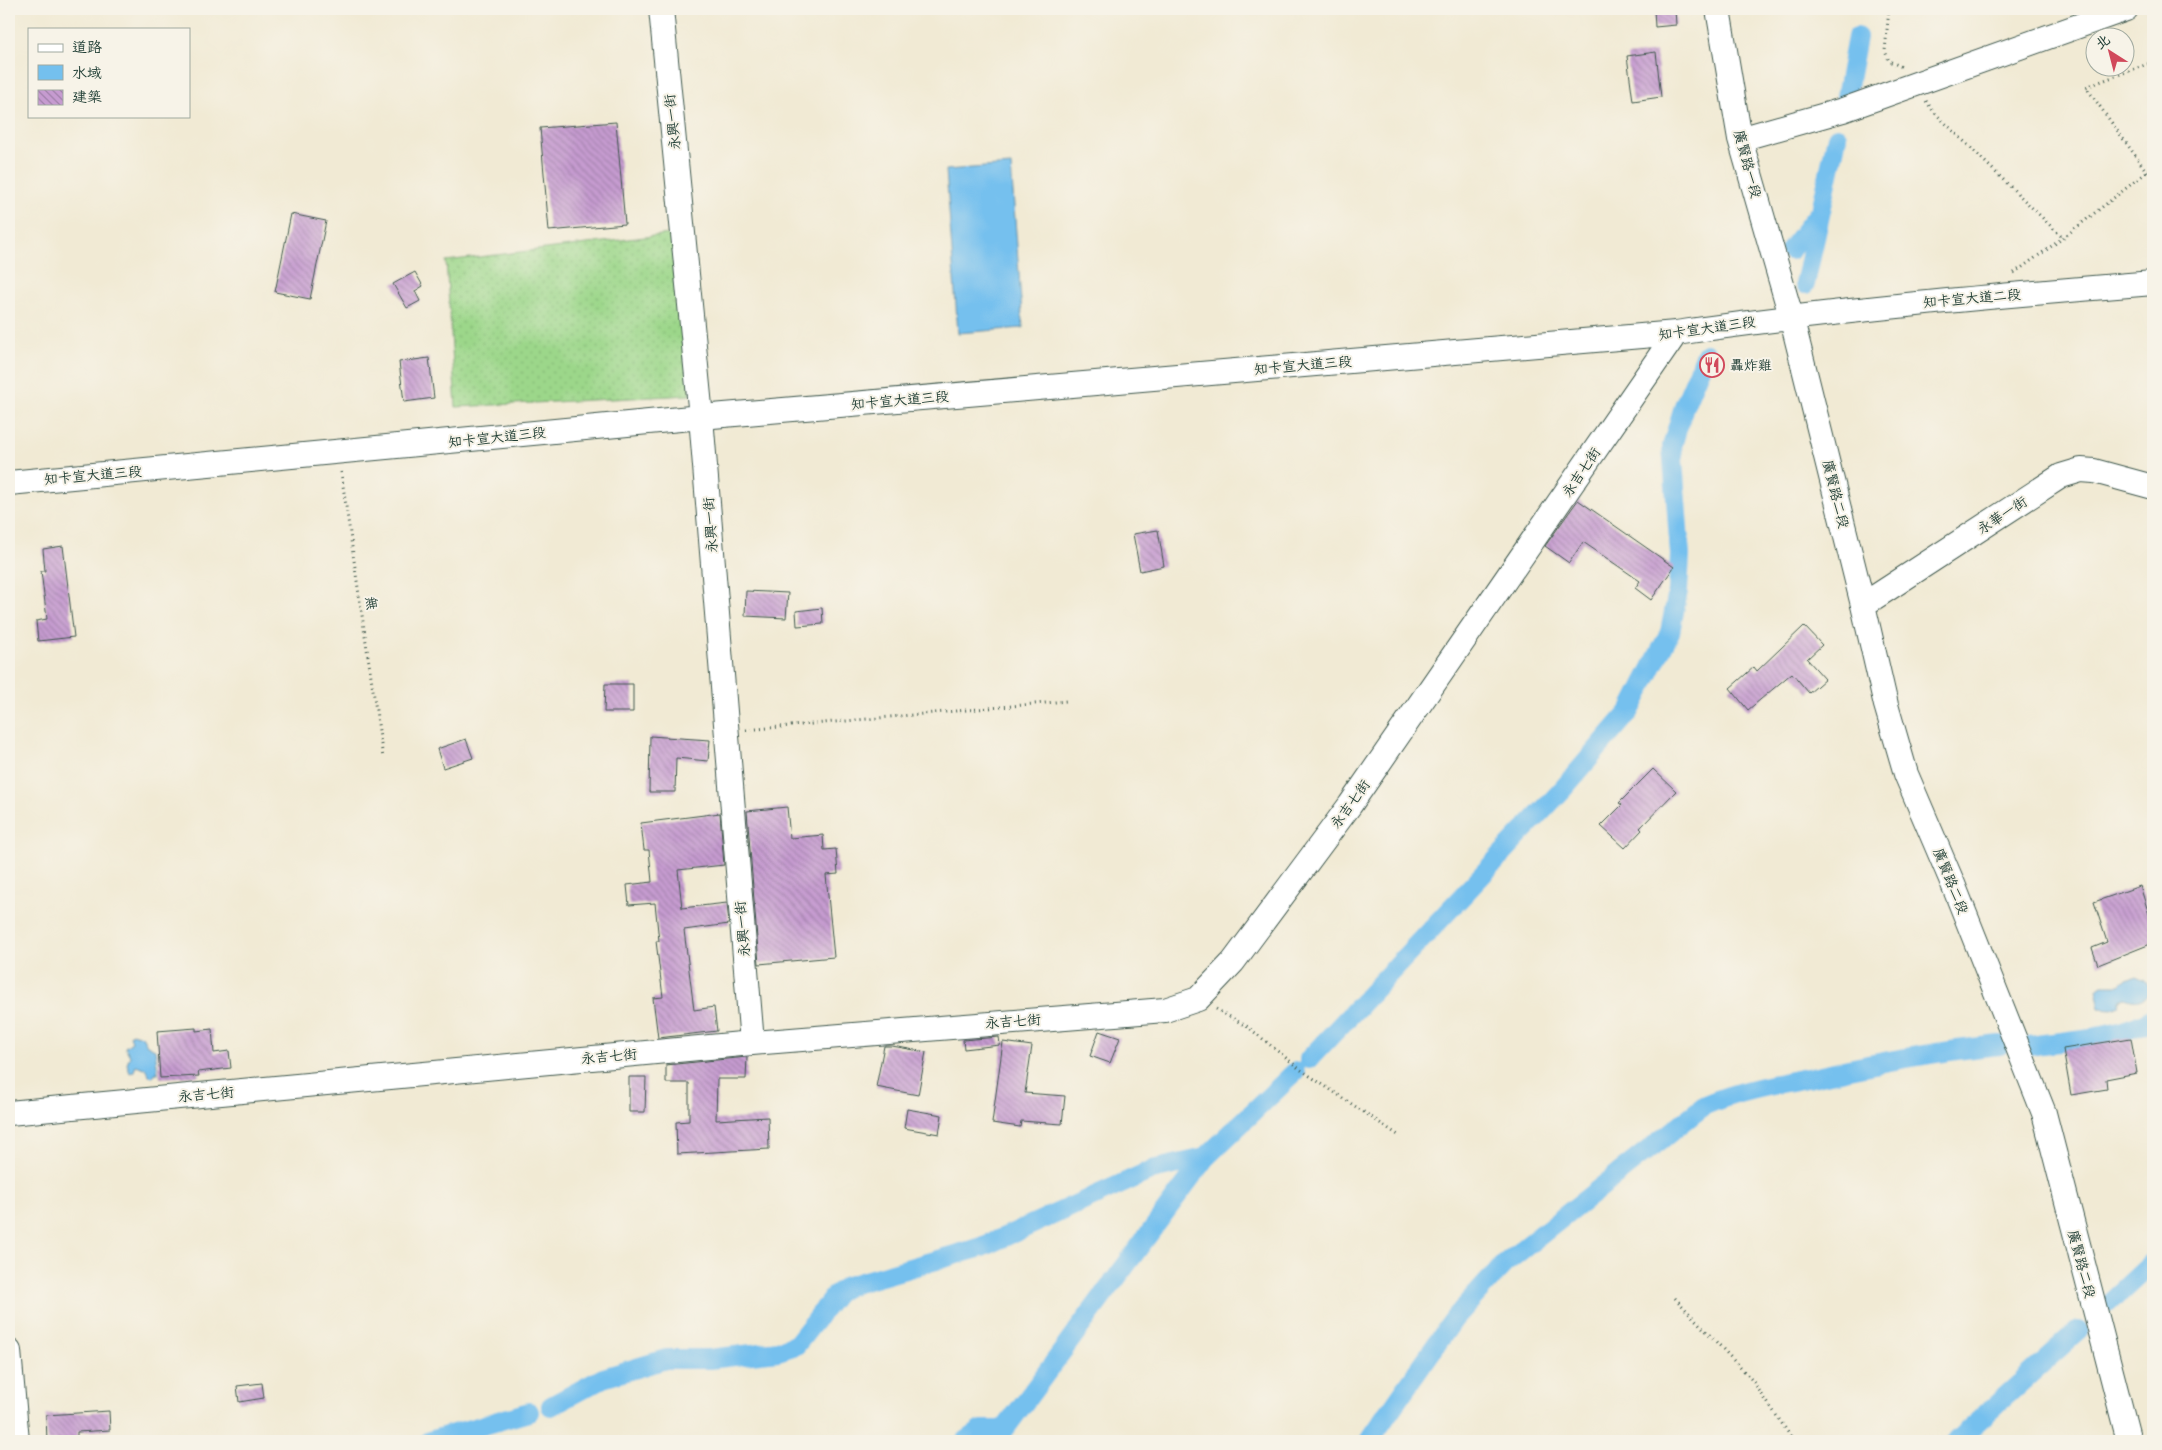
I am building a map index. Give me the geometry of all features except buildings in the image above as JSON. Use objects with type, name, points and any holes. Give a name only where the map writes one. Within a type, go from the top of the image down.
[{"type":"street","name":"永興一街","points":[[661,9],[701,417],[752,1043]]},
{"type":"street","name":"廣賢路一段","points":[[1718,9],[1740,139],[1791,316]]},
{"type":"street","points":[[1740,139],[1843,110],[1908,76],[2126,9]]},
{"type":"street","name":"知卡宣大道二段","points":[[1791,316],[1978,297],[2153,283]]},
{"type":"street","name":"知卡宣大道三段","points":[[9,483],[701,417],[1676,333],[1791,316]]},
{"type":"street","name":"廣賢路二段","points":[[1791,316],[1886,705],[1906,774],[1963,910],[2044,1113],[2129,1441]]},
{"type":"street","name":"永吉七街","points":[[9,1113],[752,1043],[1165,1010],[1198,999],[1233,962],[1350,805],[1676,333]]},
{"type":"street","name":"永華一街","points":[[1863,605],[2061,476],[2073,471],[2094,471],[2153,487]]},
{"type":"street","points":[[9,1352],[17,1441]]},
{"type":"path","points":[[1889,9],[1885,51],[1889,61],[1908,76],[1934,112],[2063,238]]},
{"type":"path","points":[[2147,172],[2086,87],[2153,62]]},
{"type":"path","points":[[2006,278],[2063,238],[2153,167]]},
{"type":"path","name":"無","points":[[338,452],[383,758]]},
{"type":"path","points":[[726,732],[1067,701]]},
{"type":"path","points":[[1198,999],[1248,1027],[1301,1070],[1398,1135]]},
{"type":"path","points":[[1675,1298],[1752,1380],[1794,1441]]},
{"type":"green space","points":[[678,233],[690,395],[456,407],[446,261]]},
{"type":"water","points":[[1011,165],[1023,328],[958,333],[946,170]]},
{"type":"water","points":[[2136,976],[2145,980],[2152,991],[2149,994],[2140,1000],[2125,998],[2120,1000],[2119,1006],[2112,1009],[2100,1008],[2096,989],[2102,985],[2120,985]]},
{"type":"water","points":[[132,1033],[142,1036],[147,1045],[155,1049],[158,1073],[155,1073],[153,1077],[149,1076],[147,1069],[136,1065],[134,1071],[130,1073],[127,1064],[130,1056],[125,1047],[132,1042],[130,1035]]},
{"type":"waterway","points":[[1846,97],[1857,37]]},
{"type":"waterway","points":[[1805,284],[1837,137]]},
{"type":"waterway","points":[[1790,250],[1818,214]]},
{"type":"waterway","points":[[1309,1059],[1562,790],[1630,711],[1670,632],[1678,591],[1680,555],[1672,446],[1684,406],[1706,354]]},
{"type":"waterway","points":[[2029,1046],[2109,1035],[2140,1025],[2153,1018]]},
{"type":"waterway","points":[[1369,1441],[1454,1319],[1504,1264],[1705,1105],[1731,1095],[1758,1088],[1859,1067],[1929,1054],[2000,1045]]},
{"type":"waterway","points":[[966,1441],[982,1430],[1004,1430],[1205,1158],[1295,1072]]},
{"type":"waterway","points":[[551,1406],[603,1378],[666,1359],[709,1359],[778,1351],[796,1345],[836,1294],[847,1286],[982,1247],[1152,1170],[1205,1158]]},
{"type":"waterway","points":[[2109,1303],[2153,1262]]},
{"type":"waterway","points":[[1956,1441],[2079,1330]]},
{"type":"waterway","points":[[429,1441],[529,1412]]},
{"type":"place","name":"轟炸雞","points":[[1712,365]]}]
